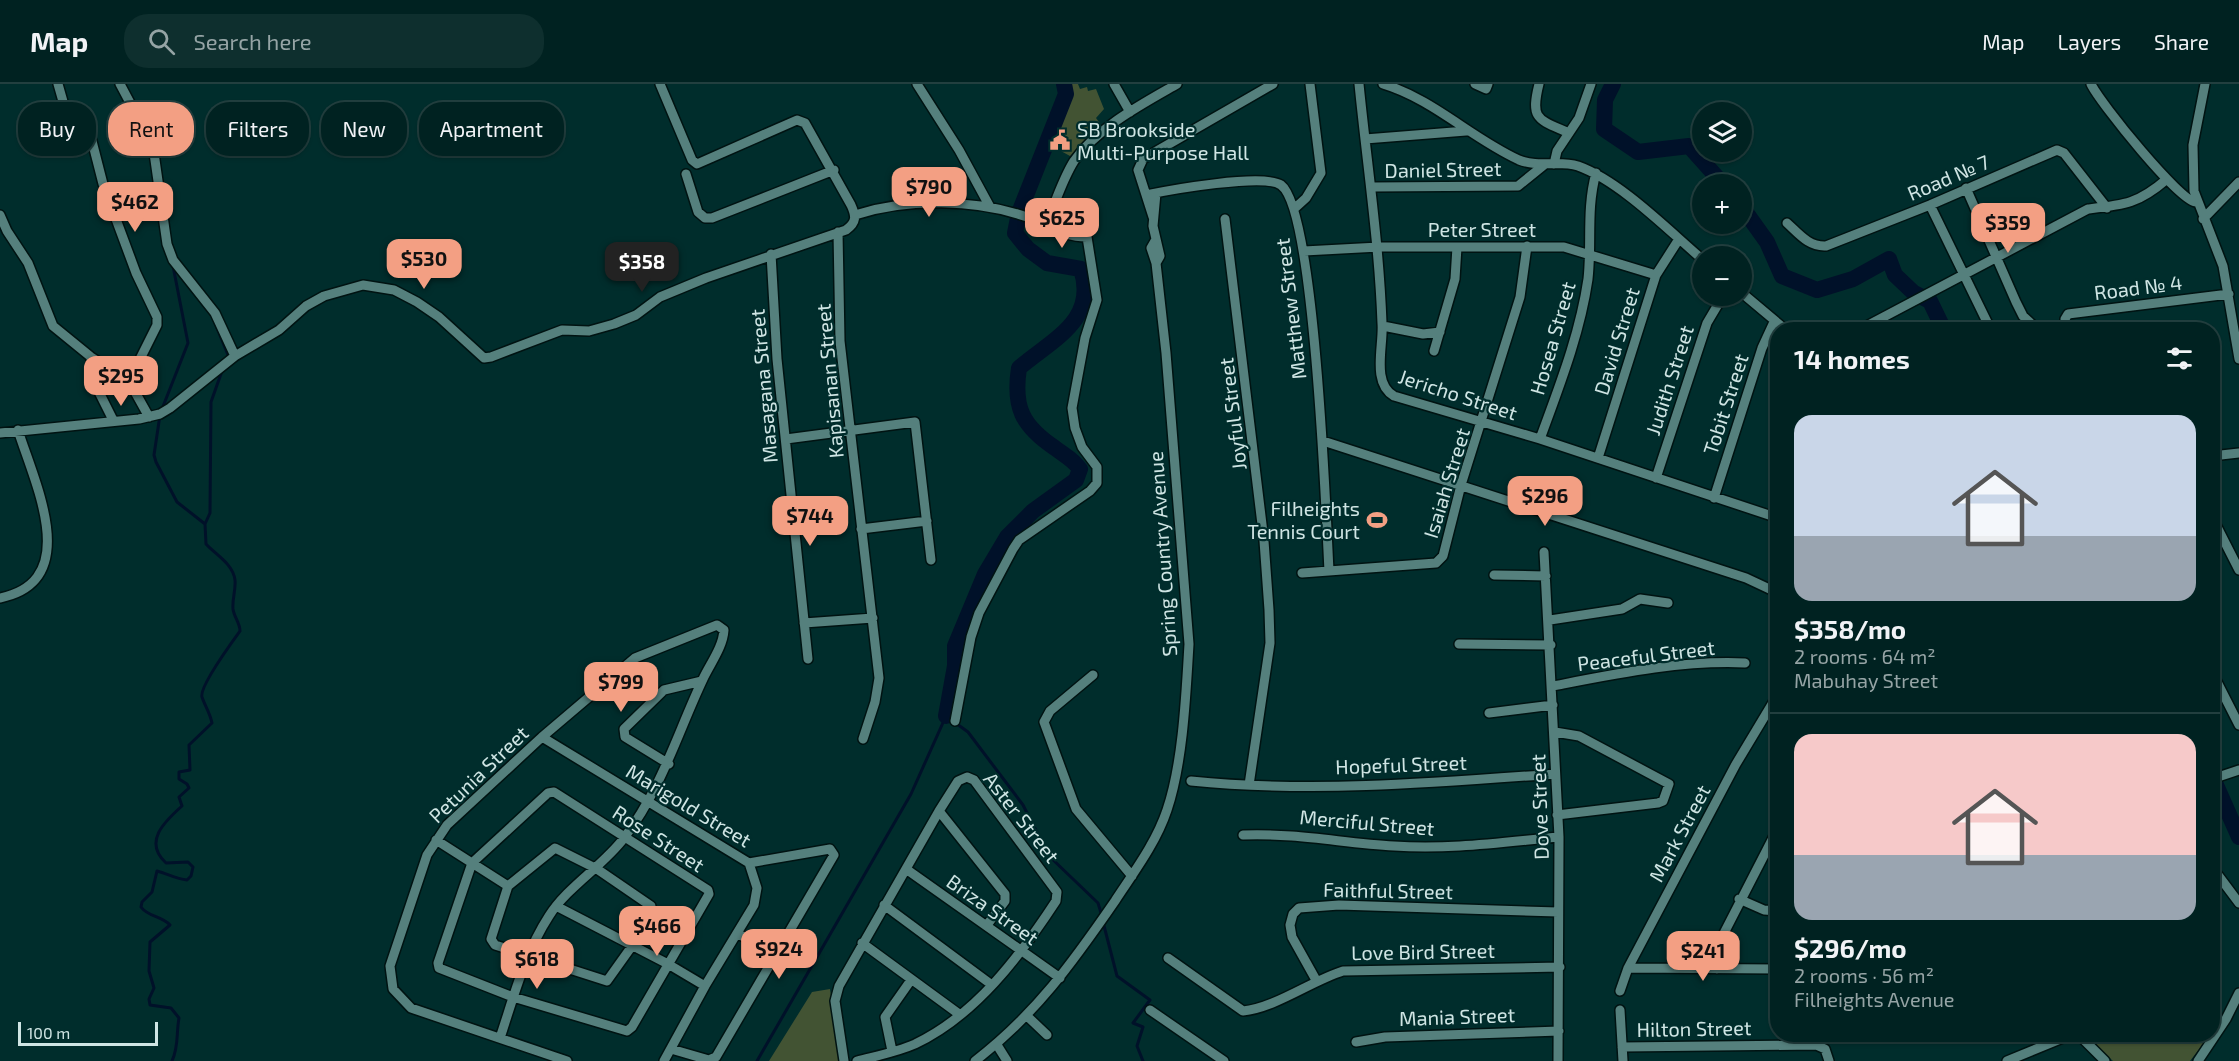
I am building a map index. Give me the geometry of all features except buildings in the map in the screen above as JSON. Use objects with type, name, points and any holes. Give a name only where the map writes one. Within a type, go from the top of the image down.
[{"type":"street","points":[[58,84],[66,112],[92,141],[103,184],[136,273],[157,317],[157,325],[129,381]]},
{"type":"street","points":[[120,84],[153,146],[159,172],[167,244],[174,260],[215,313],[235,356]]},
{"type":"street","points":[[0,433],[67,428],[113,420],[149,417],[170,408],[235,356],[256,346],[306,306],[324,296],[363,285],[394,290],[411,298],[439,317],[484,358],[562,330],[589,331],[614,324],[636,315],[660,297],[852,225],[855,215],[834,170],[805,123],[797,120],[698,164],[693,160],[660,84]]},
{"type":"street","points":[[917,84],[959,150],[990,207]]},
{"type":"street","points":[[1114,84],[1130,112]]},
{"type":"street","points":[[1046,225],[1076,158],[1159,88],[1177,84]]},
{"type":"street","name":"Spring Country Avenue","points":[[975,1061],[997,1045],[1027,1016],[1060,978],[1132,876],[1153,842],[1170,799],[1186,692],[1189,644],[1156,263],[1160,256],[1155,241],[1151,194],[1138,170],[1143,159],[1274,84]]},
{"type":"street","points":[[1294,208],[1306,198],[1321,173],[1310,84]]},
{"type":"street","points":[[1383,84],[1422,99],[1466,131],[1520,160],[1544,165],[1567,163],[1596,173],[1692,250]]},
{"type":"street","points":[[1475,84],[1486,88],[1488,84]]},
{"type":"street","points":[[1539,84],[1533,105],[1535,114],[1541,120],[1569,133]]},
{"type":"street","points":[[1554,164],[1557,151],[1584,107],[1591,84]]},
{"type":"street","points":[[2091,84],[2110,113],[2167,179],[2185,199],[2196,202]]},
{"type":"street","points":[[2205,84],[2193,145],[2196,202],[2223,266],[2239,359]]},
{"type":"street","name":"Jericho Street","points":[[1361,85],[1365,139],[1379,247],[1383,326],[1381,375],[1389,394],[1540,438],[1770,516]]},
{"type":"street","points":[[1365,139],[1466,131]]},
{"type":"street","name":"Road № 7","points":[[1787,223],[1807,242],[1816,247],[1826,246],[1930,206],[1966,188],[2061,150],[2107,208]]},
{"type":"street","name":"Daniel Street","points":[[1372,188],[1518,186],[1544,165]]},
{"type":"street","points":[[686,174],[698,212],[705,218],[712,218],[834,170]]},
{"type":"street","name":"Hosea Street","points":[[1540,438],[1577,332],[1586,290],[1589,210],[1596,173]]},
{"type":"street","points":[[1874,322],[2088,209],[2107,208],[2140,199],[2167,179]]},
{"type":"street","name":"Matthew Street","points":[[1151,194],[1260,180],[1280,184],[1291,198],[1304,251],[1323,441],[1329,571]]},
{"type":"street","points":[[2203,219],[2239,182]]},
{"type":"street","points":[[1966,188],[1995,258],[2024,316],[2030,322]]},
{"type":"street","points":[[855,215],[890,205],[990,207],[1027,217],[1064,235],[1087,237],[1093,264],[1097,300],[1085,338],[1072,408],[1075,428],[1082,447],[1096,467],[1097,483],[1090,491],[1019,540],[1013,549],[979,613],[971,637],[955,721]]},
{"type":"street","points":[[1930,206],[1987,322]]},
{"type":"street","points":[[0,215],[7,231],[28,263],[53,327],[91,357],[129,381],[149,417]]},
{"type":"street","name":"Joyful Street","points":[[1225,219],[1262,518],[1269,610],[1270,643],[1249,785]]},
{"type":"street","name":"Kapisanan Street","points":[[838,232],[840,341],[879,678],[875,702],[863,739]]},
{"type":"street","name":"David Street","points":[[1598,458],[1656,275],[1679,239]]},
{"type":"street","name":"Isaiah Street","points":[[1302,573],[1436,563],[1443,556],[1461,485],[1483,421],[1520,297],[1527,246]]},
{"type":"street","name":"Peter Street","points":[[1304,251],[1379,247],[1564,247],[1656,275]]},
{"type":"street","points":[[1434,351],[1455,279],[1457,247]]},
{"type":"street","name":"Masagana Street","points":[[771,254],[775,337],[808,658]]},
{"type":"street","name":"Road № 4","points":[[2065,322],[2068,314],[2229,294]]},
{"type":"street","points":[[1752,302],[1774,322]]},
{"type":"street","name":"Judith Street","points":[[1656,478],[1707,323],[1717,306]]},
{"type":"street","points":[[1383,326],[1424,334],[1440,332]]},
{"type":"street","name":"Tobit Street","points":[[1714,498],[1762,348],[1770,331]]},
{"type":"street","points":[[91,357],[91,376],[113,420]]},
{"type":"street","points":[[786,439],[912,421],[917,424],[931,560]]},
{"type":"street","points":[[0,598],[28,587],[36,579],[44,568],[49,547],[44,513],[18,430]]},
{"type":"street","points":[[1323,441],[1770,589]]},
{"type":"street","points":[[2220,455],[2239,453]]},
{"type":"street","points":[[861,529],[927,521]]},
{"type":"street","points":[[2220,533],[2239,570]]},
{"type":"street","name":"Dove Street","points":[[1544,552],[1550,620],[1555,732],[1554,774],[1559,837],[1558,1061]]},
{"type":"street","points":[[1494,575],[1546,576]]},
{"type":"street","points":[[1550,620],[1622,609],[1640,600],[1668,603]]},
{"type":"street","points":[[804,623],[873,618]]},
{"type":"street","name":"Petunia Street","points":[[567,1061],[411,1008],[393,989],[390,966],[427,855],[447,825],[542,737],[644,653],[717,625],[724,630],[724,639],[702,681]]},
{"type":"street","points":[[1459,644],[1551,645]]},
{"type":"street","name":"Peaceful Street","points":[[1553,686],[1625,672],[1711,662],[1745,663]]},
{"type":"street","points":[[1094,675],[1050,711],[1044,718],[1044,726],[1076,809],[1132,876]]},
{"type":"street","points":[[669,764],[625,736],[624,729],[664,690],[702,681]]},
{"type":"street","points":[[500,1038],[528,954],[556,906],[597,869],[624,838],[648,801],[669,764],[702,681]]},
{"type":"street","points":[[2220,688],[2239,725]]},
{"type":"street","points":[[1489,713],[1553,705]]},
{"type":"street","name":"Mark Street","points":[[1620,991],[1628,968],[1736,764],[1770,707]]},
{"type":"street","points":[[1555,732],[1579,736],[1669,784],[1663,801],[1659,803],[1557,814]]},
{"type":"street","name":"Marigold Street","points":[[542,737],[749,863],[757,896],[664,1061]]},
{"type":"street","points":[[2220,776],[2239,770]]},
{"type":"street","name":"Hopeful Street","points":[[1191,781],[1249,785],[1418,784],[1554,774]]},
{"type":"street","name":"Aster Street","points":[[844,1061],[836,994],[862,943],[939,811],[958,781],[967,777],[974,780],[1057,892],[1056,901],[1023,951],[992,985],[959,1014],[929,1036],[892,1051],[857,1061]]},
{"type":"street","name":"Rose Street","points":[[551,792],[708,891],[709,894],[632,1027],[627,1031],[513,997],[439,968],[438,963],[472,862],[551,792]]},
{"type":"street","points":[[939,811],[1005,894],[1005,901],[987,925]]},
{"type":"street","name":"Merciful Street","points":[[1243,835],[1297,834],[1382,845],[1429,848],[1559,837]]},
{"type":"street","points":[[436,840],[508,886]]},
{"type":"street","points":[[555,848],[597,869],[651,906],[651,911],[632,946],[607,981],[495,945],[491,939],[508,886],[555,848]]},
{"type":"street","points":[[671,1048],[713,1060],[777,956],[834,855],[830,849],[749,863]]},
{"type":"street","points":[[1718,969],[1721,939],[1739,899],[1770,852]]},
{"type":"street","name":"Briza Street","points":[[906,869],[1060,978]]},
{"type":"street","points":[[2220,878],[2239,903]]},
{"type":"street","points":[[1739,899],[1770,910]]},
{"type":"street","name":"Faithful Street","points":[[1316,980],[1292,937],[1290,925],[1293,914],[1299,908],[1339,905],[1558,912]]},
{"type":"street","points":[[556,906],[668,964],[705,986]]},
{"type":"street","points":[[884,906],[992,985]]},
{"type":"street","points":[[737,933],[777,956]]},
{"type":"street","points":[[862,943],[959,1014]]},
{"type":"street","name":"Love Bird Street","points":[[1168,958],[1243,1011],[1256,1010],[1316,980],[1343,971],[1560,967]]},
{"type":"street","points":[[1628,968],[1770,969]]},
{"type":"street","points":[[892,1051],[885,1017],[911,980]]},
{"type":"street","points":[[2220,1028],[2239,993]]},
{"type":"street","points":[[1150,1010],[1224,1061]]},
{"type":"street","points":[[1620,1010],[1623,1061]]},
{"type":"street","points":[[1027,1016],[1047,1035]]},
{"type":"street","name":"Mania Street","points":[[1356,1042],[1385,1037],[1559,1031]]},
{"type":"street","points":[[2007,1061],[2053,1042]]},
{"type":"street","points":[[2086,1042],[2105,1061]]},
{"type":"street","points":[[2198,1061],[2211,1042]]},
{"type":"street","points":[[997,1045],[1007,1061]]},
{"type":"street","name":"Hilton Street","points":[[1622,1047],[1816,1045],[1824,1049],[1829,1061]]},
{"type":"green space","points":[[1068,84],[1078,84],[1080,89],[1087,87],[1088,91],[1096,89],[1104,109],[1096,118],[1102,126],[1070,156],[1050,145],[1068,105]]},
{"type":"green space","points":[[830,989],[840,1061],[769,1061],[812,992]]},
{"type":"green space","points":[[2093,1042],[2205,1042],[2190,1061],[2113,1061]]},
{"type":"waterway","points":[[946,716],[955,666],[955,646],[985,574],[1007,537],[1033,511],[1076,480],[1080,469],[1035,432],[1022,414],[1017,394],[1019,368],[1069,327],[1078,315],[1083,302],[1085,287],[1081,269],[1047,263],[1028,249],[1015,233],[1019,213],[1066,94],[1064,84]]},
{"type":"waterway","points":[[1613,84],[1605,100],[1604,129],[1638,152],[1689,146],[1714,174]]},
{"type":"waterway","points":[[126,88],[134,102]]},
{"type":"waterway","points":[[1752,221],[1767,242],[1782,276],[1817,290],[1853,279],[1889,259],[1895,275],[1914,293],[1930,301],[1940,322]]},
{"type":"waterway","points":[[162,409],[188,343],[173,266]]},
{"type":"waterway","points":[[213,318],[228,355],[227,359]]},
{"type":"waterway","points":[[205,524],[210,513],[211,402],[222,371]]},
{"type":"waterway","points":[[160,415],[154,455],[156,462],[177,502],[205,524],[206,544],[228,564],[234,574],[233,609],[240,631],[217,664],[202,692],[212,723],[189,745],[190,770],[179,772],[179,779],[189,788],[179,797],[182,806],[163,826],[156,840],[159,855],[166,863],[188,862],[193,867],[191,876],[187,880],[157,871],[152,892],[142,902],[141,907],[147,913],[170,925],[150,942],[149,971],[154,988],[149,999],[150,1005],[171,1008],[179,1018],[172,1061]]},
{"type":"waterway","points":[[757,1061],[911,794],[946,716],[968,732],[1023,805],[1049,856],[1098,903],[1102,916]]},
{"type":"waterway","points":[[2220,794],[2239,837]]},
{"type":"waterway","points":[[1103,922],[1117,976],[1150,1000],[1133,1023],[1143,1027],[1137,1046],[1143,1061]]},
{"type":"place","name":"SB Brookside Multi-Purpose Hall","points":[[1060,140]]},
{"type":"place","name":"Filheights Tennis Court","points":[[1377,520]]}]
